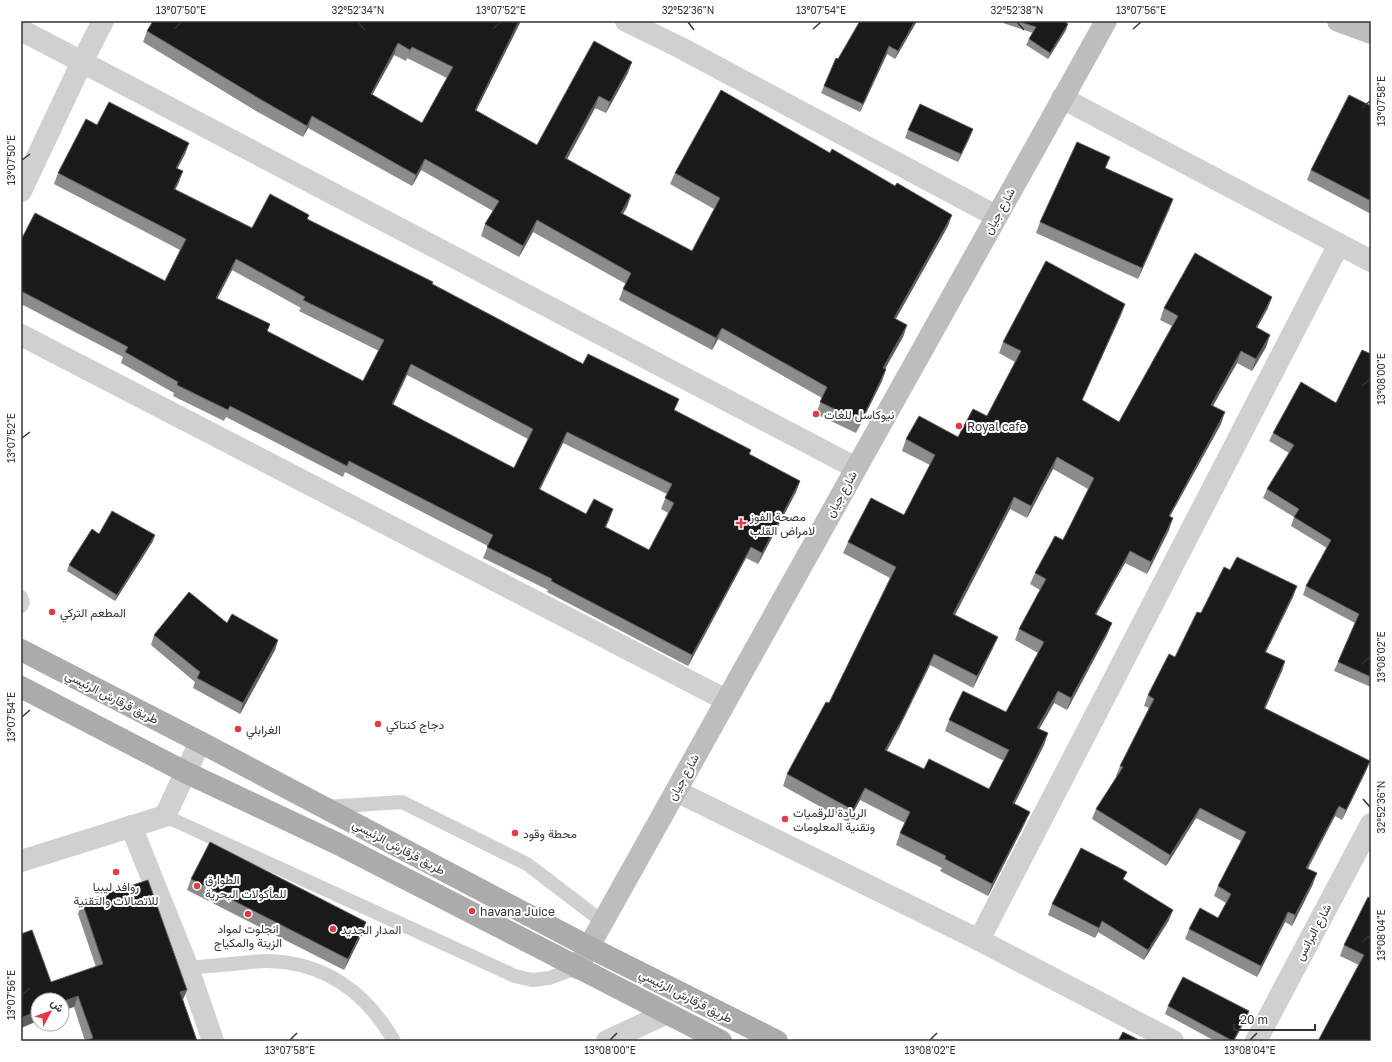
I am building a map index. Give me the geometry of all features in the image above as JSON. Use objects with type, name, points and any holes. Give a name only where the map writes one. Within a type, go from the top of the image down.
[{"type":"main road","name":"طريق قرقارش الرئيسي","points":[[21,650],[200,742],[589,947],[777,1041]]},
{"type":"main road","name":"طريق قرقارش الرئيسي","points":[[21,687],[185,772],[336,843],[721,1041]]},
{"type":"street","points":[[21,192],[82,62],[103,21]]},
{"type":"street","points":[[626,21],[681,48],[996,216]]},
{"type":"street","points":[[1338,21],[1371,33]]},
{"type":"street","name":"شارع جيان","points":[[577,968],[1062,98],[1100,24]]},
{"type":"street","points":[[21,30],[856,468]]},
{"type":"street","points":[[1062,98],[1371,260]]},
{"type":"street","points":[[979,940],[1339,244]]},
{"type":"street","points":[[21,335],[726,700]]},
{"type":"street","points":[[21,861],[165,816],[200,742]]},
{"type":"street","points":[[676,791],[979,940],[1173,1041]]},
{"type":"street","name":"شارع البرانس","points":[[1256,1041],[1371,824]]},
{"type":"street","points":[[131,826],[188,968],[213,1041]]},
{"type":"street","points":[[607,1041],[668,1013]]},
{"type":"lane","points":[[21,596],[21,606]]},
{"type":"lane","points":[[324,807],[402,802],[527,864],[603,922]]},
{"type":"lane","points":[[165,816],[515,976],[532,980],[549,978],[577,968]]},
{"type":"lane","points":[[188,968],[266,961],[304,965],[337,979],[365,1001],[385,1025],[394,1041]]},
{"type":"building","points":[[153,21],[519,21],[475,110],[537,145],[594,41],[632,62],[610,102],[599,96],[565,158],[631,195],[621,213],[692,251],[720,198],[675,173],[721,90],[830,153],[832,149],[895,186],[897,183],[952,215],[894,318],[907,325],[883,368],[886,369],[861,422],[820,402],[827,387],[722,328],[716,338],[623,289],[631,273],[537,220],[523,246],[485,224],[499,201],[425,159],[416,175],[312,116],[307,126],[147,31]],"holes":[[[398,43],[410,50],[412,47],[453,67],[422,123],[371,94]]]},
{"type":"building","points":[[860,21],[915,21],[898,51],[889,46],[863,104],[824,86],[836,58],[838,59]]},
{"type":"building","points":[[1017,21],[1064,21],[1068,24],[1050,53],[1029,39],[1036,27]]},
{"type":"building","points":[[1349,95],[1371,106],[1371,201],[1311,170]]},
{"type":"building","points":[[109,102],[189,143],[176,168],[183,171],[174,189],[252,228],[270,194],[309,215],[307,219],[433,282],[432,284],[583,364],[588,354],[679,399],[674,410],[751,450],[749,454],[800,481],[762,553],[751,547],[692,655],[551,581],[552,579],[487,547],[493,535],[349,461],[347,466],[230,406],[228,410],[177,385],[178,382],[125,352],[128,347],[21,291],[21,240],[35,213],[165,281],[186,239],[58,173],[86,119],[97,125]],"holes":[[[236,259],[305,297],[303,300],[384,340],[363,381],[267,331],[270,324],[216,298]],[[411,364],[533,429],[514,468],[392,404]],[[567,432],[672,484],[665,498],[674,503],[649,550],[605,527],[613,509],[594,499],[586,514],[539,489]]]},
{"type":"building","points":[[920,104],[973,129],[961,154],[908,130]]},
{"type":"building","points":[[1077,142],[1110,157],[1105,168],[1173,199],[1142,268],[1040,222]]},
{"type":"building","points":[[1195,253],[1272,297],[1256,327],[1270,335],[1256,359],[1241,351],[1211,405],[1225,412],[1169,516],[1173,518],[1151,562],[1130,551],[1095,614],[1112,623],[1071,698],[1058,691],[1037,728],[1048,733],[1013,803],[1030,812],[992,884],[945,859],[946,856],[900,833],[910,812],[865,788],[853,810],[787,774],[826,702],[829,703],[896,567],[848,542],[871,498],[904,515],[935,455],[906,439],[919,416],[958,437],[973,409],[987,416],[1021,351],[1003,342],[1046,261],[1125,304],[1082,400],[1119,422],[1178,316],[1164,308]],"holes":[[[1057,457],[1094,478],[1063,540],[1055,536],[1035,573],[1046,579],[1019,629],[1044,642],[1006,712],[963,691],[949,720],[1009,750],[989,789],[929,759],[924,769],[885,750],[904,716],[934,654],[977,676],[998,637],[953,614],[1014,497],[1031,506]]]},
{"type":"building","points":[[1362,350],[1371,354],[1371,677],[1338,662],[1359,614],[1306,586],[1331,540],[1294,517],[1299,509],[1267,489],[1294,445],[1273,433],[1301,382],[1336,403]]},
{"type":"building","points":[[112,511],[155,535],[117,595],[69,565],[92,529],[99,534]]},
{"type":"building","points":[[1237,557],[1297,586],[1265,652],[1285,661],[1264,708],[1370,761],[1346,810],[1339,806],[1306,868],[1317,873],[1295,915],[1288,912],[1261,966],[1189,929],[1200,908],[1218,918],[1231,894],[1218,886],[1246,832],[1200,808],[1170,855],[1096,809],[1123,767],[1120,766],[1154,699],[1148,695],[1169,654],[1175,657],[1197,612],[1201,613],[1224,567],[1230,570]]},
{"type":"building","points":[[189,592],[227,623],[232,614],[278,640],[243,703],[197,678],[200,672],[154,635]]},
{"type":"building","points":[[210,842],[366,922],[348,959],[191,879]]},
{"type":"building","points":[[1081,848],[1127,872],[1123,879],[1173,910],[1148,950],[1102,921],[1099,928],[1052,904]]},
{"type":"building","points":[[148,880],[187,990],[180,992],[197,1041],[84,1041],[93,1038],[78,996],[70,999],[70,992],[30,992],[30,1014],[21,1018],[21,934],[32,930],[51,982],[103,964],[82,902]]},
{"type":"building","points":[[1368,897],[1371,899],[1371,1041],[1318,1041],[1364,955],[1344,945]]},
{"type":"building","points":[[1183,977],[1249,1011],[1233,1041],[1168,1006]]},
{"type":"building","points":[[1123,1032],[1141,1041],[1118,1041]]},
{"type":"place","name":"نيوكاسل للغات","points":[[816,414]]},
{"type":"place","name":"Royal cafe","points":[[959,426]]},
{"type":"place","name":"مصحة الفوز لامراض القلب","points":[[741,523]]},
{"type":"place","name":"المطعم التركي","points":[[52,612]]},
{"type":"place","name":"دجاج كنتاكي","points":[[378,724]]},
{"type":"place","name":"الغرابلي","points":[[238,729]]},
{"type":"place","name":"الريادة للرقميات وتقنية المعلومات","points":[[785,819]]},
{"type":"place","name":"محطة وقود","points":[[515,833]]},
{"type":"place","name":"روافد ليبيا للاتصالات والتقنية","points":[[116,872]]},
{"type":"place","name":"الطوارق للمأكولات البحرية","points":[[197,886]]},
{"type":"place","name":"havana Juice","points":[[472,911]]},
{"type":"place","name":"انجلوت لمواد الزينة والمكياج","points":[[248,914]]},
{"type":"place","name":"المدار الجديد","points":[[333,929]]}]
